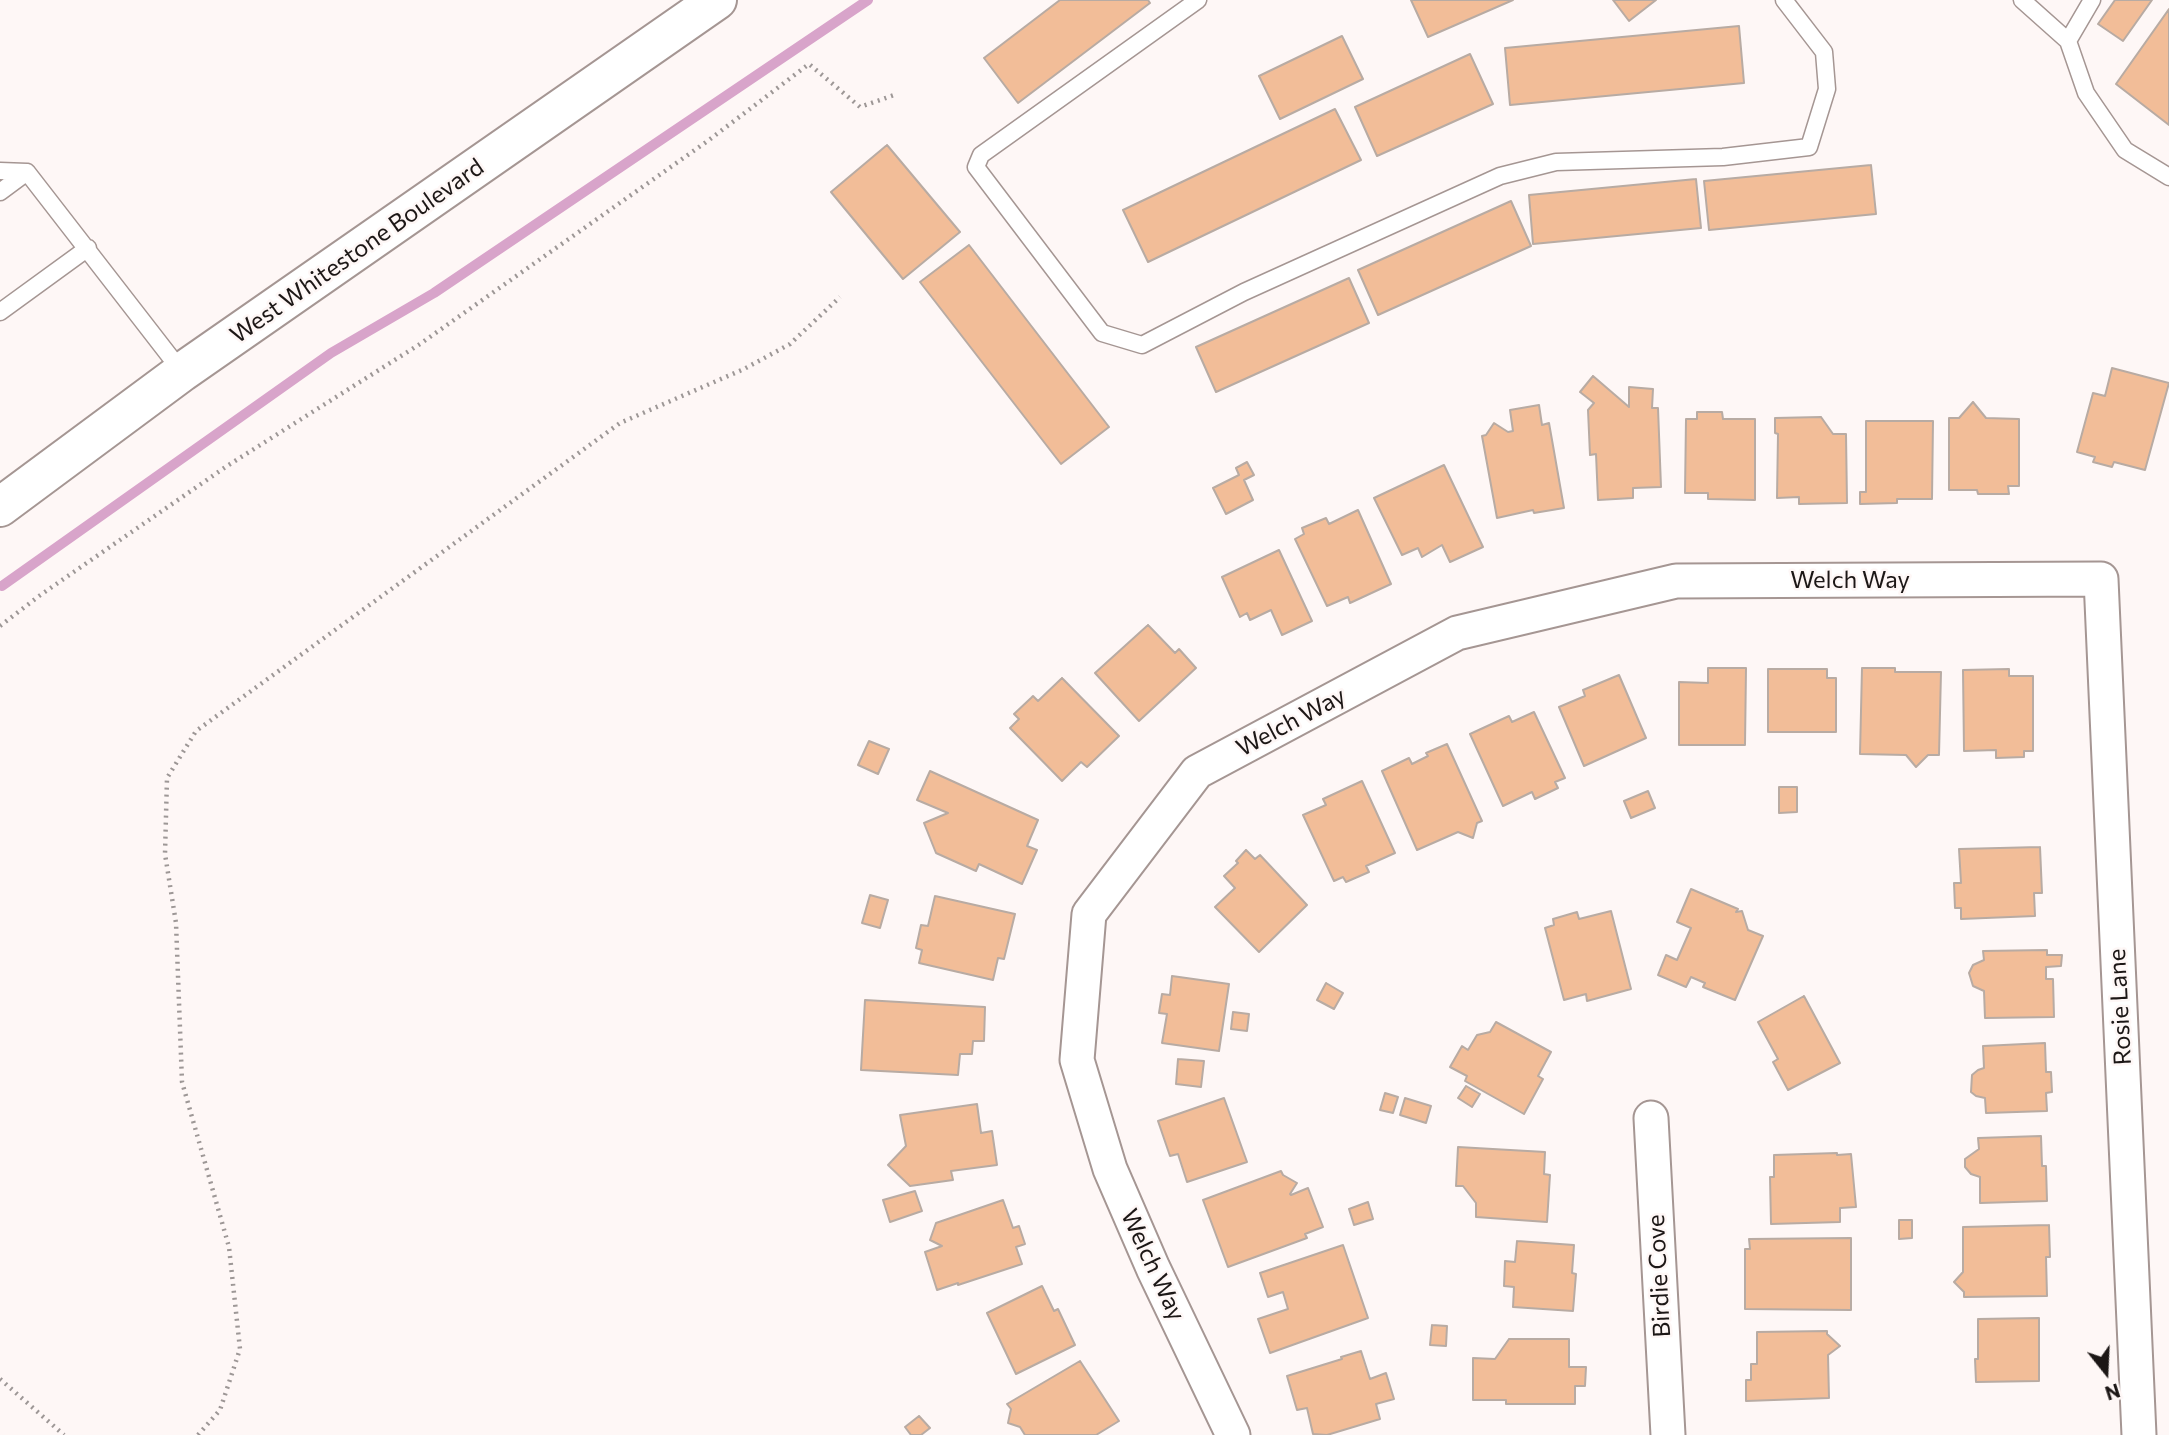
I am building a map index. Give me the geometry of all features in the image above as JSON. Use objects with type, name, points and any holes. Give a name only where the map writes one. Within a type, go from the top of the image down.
[{"type":"main road","name":"West Whitestone Boulevard","points":[[0,507],[182,372],[718,0]]},
{"type":"street","name":"Welch Way","points":[[1233,1435],[1153,1268],[1110,1169],[1077,1060],[1089,914],[1197,772],[1457,633],[1675,581],[2101,579]]},
{"type":"street","name":"Rosie Lane","points":[[2101,579],[2138,1435]]},
{"type":"street","name":"Birdie Cove","points":[[1651,1118],[1668,1435]]},
{"type":"lane","points":[[1198,0],[981,155],[976,167],[1102,333],[1142,345],[1244,292],[1500,176],[1556,162],[1723,157],[1809,147],[1828,89],[1824,52],[1784,0]]},
{"type":"lane","points":[[2022,0],[2067,41],[2086,93],[2125,150],[2169,177]]},
{"type":"lane","points":[[2067,41],[2091,0]]},
{"type":"lane","points":[[0,171],[27,172],[182,372]]},
{"type":"lane","points":[[0,192],[27,172]]},
{"type":"lane","points":[[0,312],[88,248]]},
{"type":"path","points":[[0,626],[38,596],[227,466],[420,344],[709,140],[809,64],[860,107],[897,94]]},
{"type":"path","points":[[198,1435],[220,1410],[240,1349],[229,1247],[182,1082],[176,923],[165,854],[167,778],[196,731],[620,423],[744,369],[790,344],[840,297]]},
{"type":"path","points":[[0,1379],[64,1435]]},
{"type":"building","points":[[1060,0],[1148,0],[1150,3],[1018,103],[984,58]]},
{"type":"building","points":[[1411,0],[1513,0],[1428,37]]},
{"type":"building","points":[[1613,0],[1656,0],[1629,21]]},
{"type":"building","points":[[2115,0],[2152,0],[2123,41],[2098,24]]},
{"type":"building","points":[[2169,9],[2169,125],[2116,84]]},
{"type":"building","points":[[1739,26],[1744,83],[1510,105],[1505,48]]},
{"type":"building","points":[[1342,36],[1363,79],[1280,119],[1259,76]]},
{"type":"building","points":[[1470,54],[1493,104],[1377,156],[1355,107]]},
{"type":"building","points":[[1335,109],[1361,160],[1148,262],[1123,210]]},
{"type":"building","points":[[887,145],[960,232],[903,279],[831,192]]},
{"type":"building","points":[[1871,165],[1876,214],[1709,230],[1704,181]]},
{"type":"building","points":[[1696,179],[1701,228],[1533,244],[1529,195]]},
{"type":"building","points":[[1511,201],[1531,246],[1378,315],[1358,270]]},
{"type":"building","points":[[969,245],[1109,427],[1061,464],[920,282]]},
{"type":"building","points":[[1349,278],[1369,323],[1216,392],[1196,347]]},
{"type":"building","points":[[2112,368],[2169,383],[2145,470],[2114,462],[2112,467],[2093,462],[2095,457],[2077,452],[2093,393],[2105,396]]},
{"type":"building","points":[[1593,376],[1629,407],[1629,387],[1653,389],[1652,408],[1658,408],[1661,487],[1633,488],[1633,498],[1598,500],[1596,454],[1590,455],[1588,410],[1594,403],[1580,392]]},
{"type":"building","points":[[1973,402],[1986,418],[2019,419],[2019,486],[2008,486],[2009,494],[1949,490],[1949,418],[1959,418]]},
{"type":"building","points":[[1539,405],[1542,425],[1549,423],[1564,508],[1534,513],[1533,510],[1497,518],[1482,436],[1486,435],[1494,423],[1508,432],[1513,431],[1510,410]]},
{"type":"building","points":[[1697,412],[1722,412],[1723,419],[1755,419],[1755,500],[1708,499],[1708,493],[1685,493],[1686,419],[1697,419]]},
{"type":"building","points":[[1821,417],[1833,434],[1846,434],[1847,503],[1799,504],[1799,497],[1777,498],[1778,434],[1775,433],[1775,418]]},
{"type":"building","points":[[1866,421],[1933,421],[1932,499],[1897,499],[1897,503],[1860,504],[1860,492],[1866,492]]},
{"type":"building","points":[[1247,462],[1254,475],[1244,480],[1253,500],[1226,514],[1213,488],[1239,475],[1236,468]]},
{"type":"building","points":[[1444,465],[1483,547],[1450,562],[1442,545],[1422,557],[1418,548],[1402,555],[1374,498]]},
{"type":"building","points":[[1358,510],[1391,584],[1350,603],[1348,597],[1327,606],[1295,539],[1304,534],[1302,528],[1326,518],[1329,524]]},
{"type":"building","points":[[1279,550],[1312,621],[1282,635],[1271,610],[1250,620],[1247,613],[1240,617],[1222,577]]},
{"type":"building","points":[[1148,625],[1175,653],[1179,649],[1196,668],[1139,721],[1095,673]]},
{"type":"building","points":[[1708,668],[1746,668],[1745,745],[1679,745],[1679,682],[1708,683]]},
{"type":"building","points":[[1862,668],[1895,668],[1895,672],[1941,672],[1939,755],[1928,755],[1916,767],[1906,755],[1860,754]]},
{"type":"building","points":[[1768,669],[1827,669],[1827,678],[1836,678],[1836,732],[1768,732]]},
{"type":"building","points":[[2009,669],[2009,676],[2033,676],[2033,751],[2024,751],[2024,757],[1996,758],[1996,750],[1964,751],[1963,670]]},
{"type":"building","points":[[1619,675],[1646,738],[1584,766],[1559,707],[1585,696],[1583,690]]},
{"type":"building","points":[[1062,678],[1119,736],[1087,767],[1081,762],[1062,781],[1010,728],[1019,719],[1014,714],[1033,696],[1038,701]]},
{"type":"building","points":[[1534,712],[1565,778],[1555,782],[1558,788],[1535,799],[1532,792],[1503,806],[1470,734],[1509,716],[1512,722]]},
{"type":"building","points":[[869,741],[889,749],[878,774],[858,765]]},
{"type":"building","points":[[1447,744],[1482,821],[1477,823],[1473,838],[1458,832],[1417,850],[1382,771],[1409,758],[1412,764],[1428,756],[1426,753]]},
{"type":"building","points":[[930,771],[1038,820],[1027,846],[1037,850],[1022,884],[979,864],[976,871],[936,853],[924,823],[948,813],[917,800]]},
{"type":"building","points":[[1362,781],[1395,853],[1366,866],[1369,872],[1346,882],[1343,877],[1334,881],[1303,815],[1326,805],[1323,799]]},
{"type":"building","points":[[1779,787],[1797,787],[1797,812],[1779,813]]},
{"type":"building","points":[[1648,791],[1655,808],[1631,818],[1624,801]]},
{"type":"building","points":[[2040,847],[2042,893],[2034,893],[2035,916],[1961,919],[1961,908],[1955,908],[1954,883],[1961,883],[1959,849]]},
{"type":"building","points":[[1246,850],[1255,859],[1260,855],[1307,905],[1259,952],[1215,907],[1235,888],[1224,876],[1238,863],[1236,861]]},
{"type":"building","points":[[1691,889],[1738,909],[1736,912],[1742,911],[1748,930],[1763,936],[1735,1000],[1703,987],[1705,983],[1691,977],[1686,987],[1658,975],[1666,955],[1677,960],[1691,928],[1677,922]]},
{"type":"building","points":[[870,895],[888,900],[880,928],[862,923]]},
{"type":"building","points":[[935,896],[1015,914],[1004,959],[998,958],[993,980],[919,963],[922,950],[916,948],[921,925],[928,926]]},
{"type":"building","points":[[1611,911],[1631,989],[1587,1001],[1586,994],[1564,1000],[1545,928],[1554,925],[1553,919],[1577,912],[1579,919]]},
{"type":"building","points":[[2047,950],[2047,955],[2062,955],[2061,966],[2046,967],[2046,979],[2053,979],[2054,1017],[1985,1018],[1984,991],[1973,986],[1969,973],[1973,965],[1984,960],[1983,951]]},
{"type":"building","points":[[1172,976],[1229,984],[1219,1051],[1162,1043],[1167,1014],[1159,1013],[1162,994],[1170,995]]},
{"type":"building","points":[[1326,983],[1343,993],[1334,1009],[1317,1000]]},
{"type":"building","points":[[1804,996],[1840,1063],[1788,1090],[1773,1062],[1778,1059],[1758,1022]]},
{"type":"building","points":[[865,1000],[985,1007],[984,1041],[973,1041],[972,1054],[960,1054],[958,1075],[861,1070]]},
{"type":"building","points":[[1233,1012],[1249,1014],[1247,1031],[1231,1029]]},
{"type":"building","points":[[1496,1022],[1551,1052],[1538,1076],[1543,1079],[1524,1114],[1465,1081],[1467,1076],[1450,1067],[1462,1046],[1468,1050],[1477,1035],[1490,1032]]},
{"type":"building","points":[[2045,1043],[2046,1072],[2051,1072],[2052,1092],[2046,1093],[2047,1111],[1986,1113],[1985,1098],[1971,1092],[1972,1075],[1984,1068],[1983,1046]]},
{"type":"building","points":[[1178,1059],[1204,1061],[1201,1087],[1176,1084]]},
{"type":"building","points":[[1466,1086],[1480,1094],[1472,1107],[1458,1098]]},
{"type":"building","points":[[1385,1093],[1398,1097],[1393,1113],[1380,1110]]},
{"type":"building","points":[[1224,1098],[1247,1162],[1187,1182],[1178,1154],[1170,1156],[1158,1121]]},
{"type":"building","points":[[1405,1098],[1431,1106],[1426,1123],[1400,1115]]},
{"type":"building","points":[[977,1104],[981,1133],[992,1131],[997,1165],[951,1171],[953,1180],[910,1186],[888,1165],[906,1146],[900,1115]]},
{"type":"building","points":[[2041,1136],[2042,1166],[2046,1166],[2047,1201],[1980,1203],[1980,1177],[1971,1174],[1965,1167],[1965,1159],[1979,1149],[1978,1138]]},
{"type":"building","points":[[1458,1147],[1545,1152],[1544,1174],[1550,1175],[1547,1222],[1476,1217],[1476,1203],[1463,1186],[1456,1186]]},
{"type":"building","points":[[1851,1154],[1856,1207],[1840,1208],[1840,1222],[1771,1224],[1770,1177],[1774,1177],[1774,1155]]},
{"type":"building","points":[[1281,1171],[1297,1183],[1291,1195],[1308,1188],[1323,1227],[1305,1234],[1307,1238],[1228,1267],[1203,1200]]},
{"type":"building","points":[[915,1191],[922,1211],[890,1222],[883,1200]]},
{"type":"building","points":[[1003,1200],[1013,1228],[1019,1226],[1025,1244],[1016,1247],[1022,1264],[937,1290],[925,1252],[942,1246],[930,1240],[936,1223]]},
{"type":"building","points":[[1368,1202],[1373,1219],[1354,1225],[1349,1209]]},
{"type":"building","points":[[1899,1220],[1912,1220],[1912,1238],[1899,1239]]},
{"type":"building","points":[[2049,1225],[2047,1296],[1964,1297],[1964,1292],[1954,1282],[1963,1272],[1963,1227]]},
{"type":"building","points":[[1851,1238],[1851,1310],[1745,1309],[1745,1249],[1750,1249],[1749,1239]]},
{"type":"building","points":[[1517,1241],[1574,1245],[1572,1273],[1576,1274],[1573,1311],[1513,1307],[1514,1287],[1504,1286],[1505,1261],[1515,1262]]},
{"type":"building","points":[[1343,1245],[1368,1318],[1270,1353],[1258,1319],[1288,1309],[1283,1292],[1268,1297],[1260,1273]]},
{"type":"building","points":[[1042,1286],[1054,1311],[1058,1309],[1075,1345],[1016,1374],[987,1313]]},
{"type":"building","points":[[2039,1318],[2039,1381],[1976,1382],[1978,1319]]},
{"type":"building","points":[[1432,1325],[1447,1326],[1446,1346],[1430,1345]]},
{"type":"building","points":[[1827,1331],[1840,1346],[1828,1355],[1829,1398],[1746,1401],[1746,1380],[1751,1380],[1751,1364],[1757,1364],[1757,1332]]},
{"type":"building","points":[[1509,1339],[1569,1339],[1569,1367],[1586,1367],[1585,1386],[1575,1386],[1575,1404],[1506,1404],[1506,1400],[1473,1400],[1473,1358],[1495,1359]]},
{"type":"building","points":[[1361,1351],[1370,1379],[1386,1373],[1394,1399],[1376,1404],[1380,1419],[1327,1435],[1313,1434],[1307,1408],[1297,1410],[1287,1376]]},
{"type":"building","points":[[1080,1361],[1119,1421],[1096,1435],[1025,1435],[1020,1427],[1008,1423],[1011,1409],[1007,1404]]},
{"type":"building","points":[[919,1416],[930,1428],[921,1435],[911,1435],[905,1427]]},
{"type":"waterway","points":[[2,586],[331,353],[434,293],[868,0]]}]
